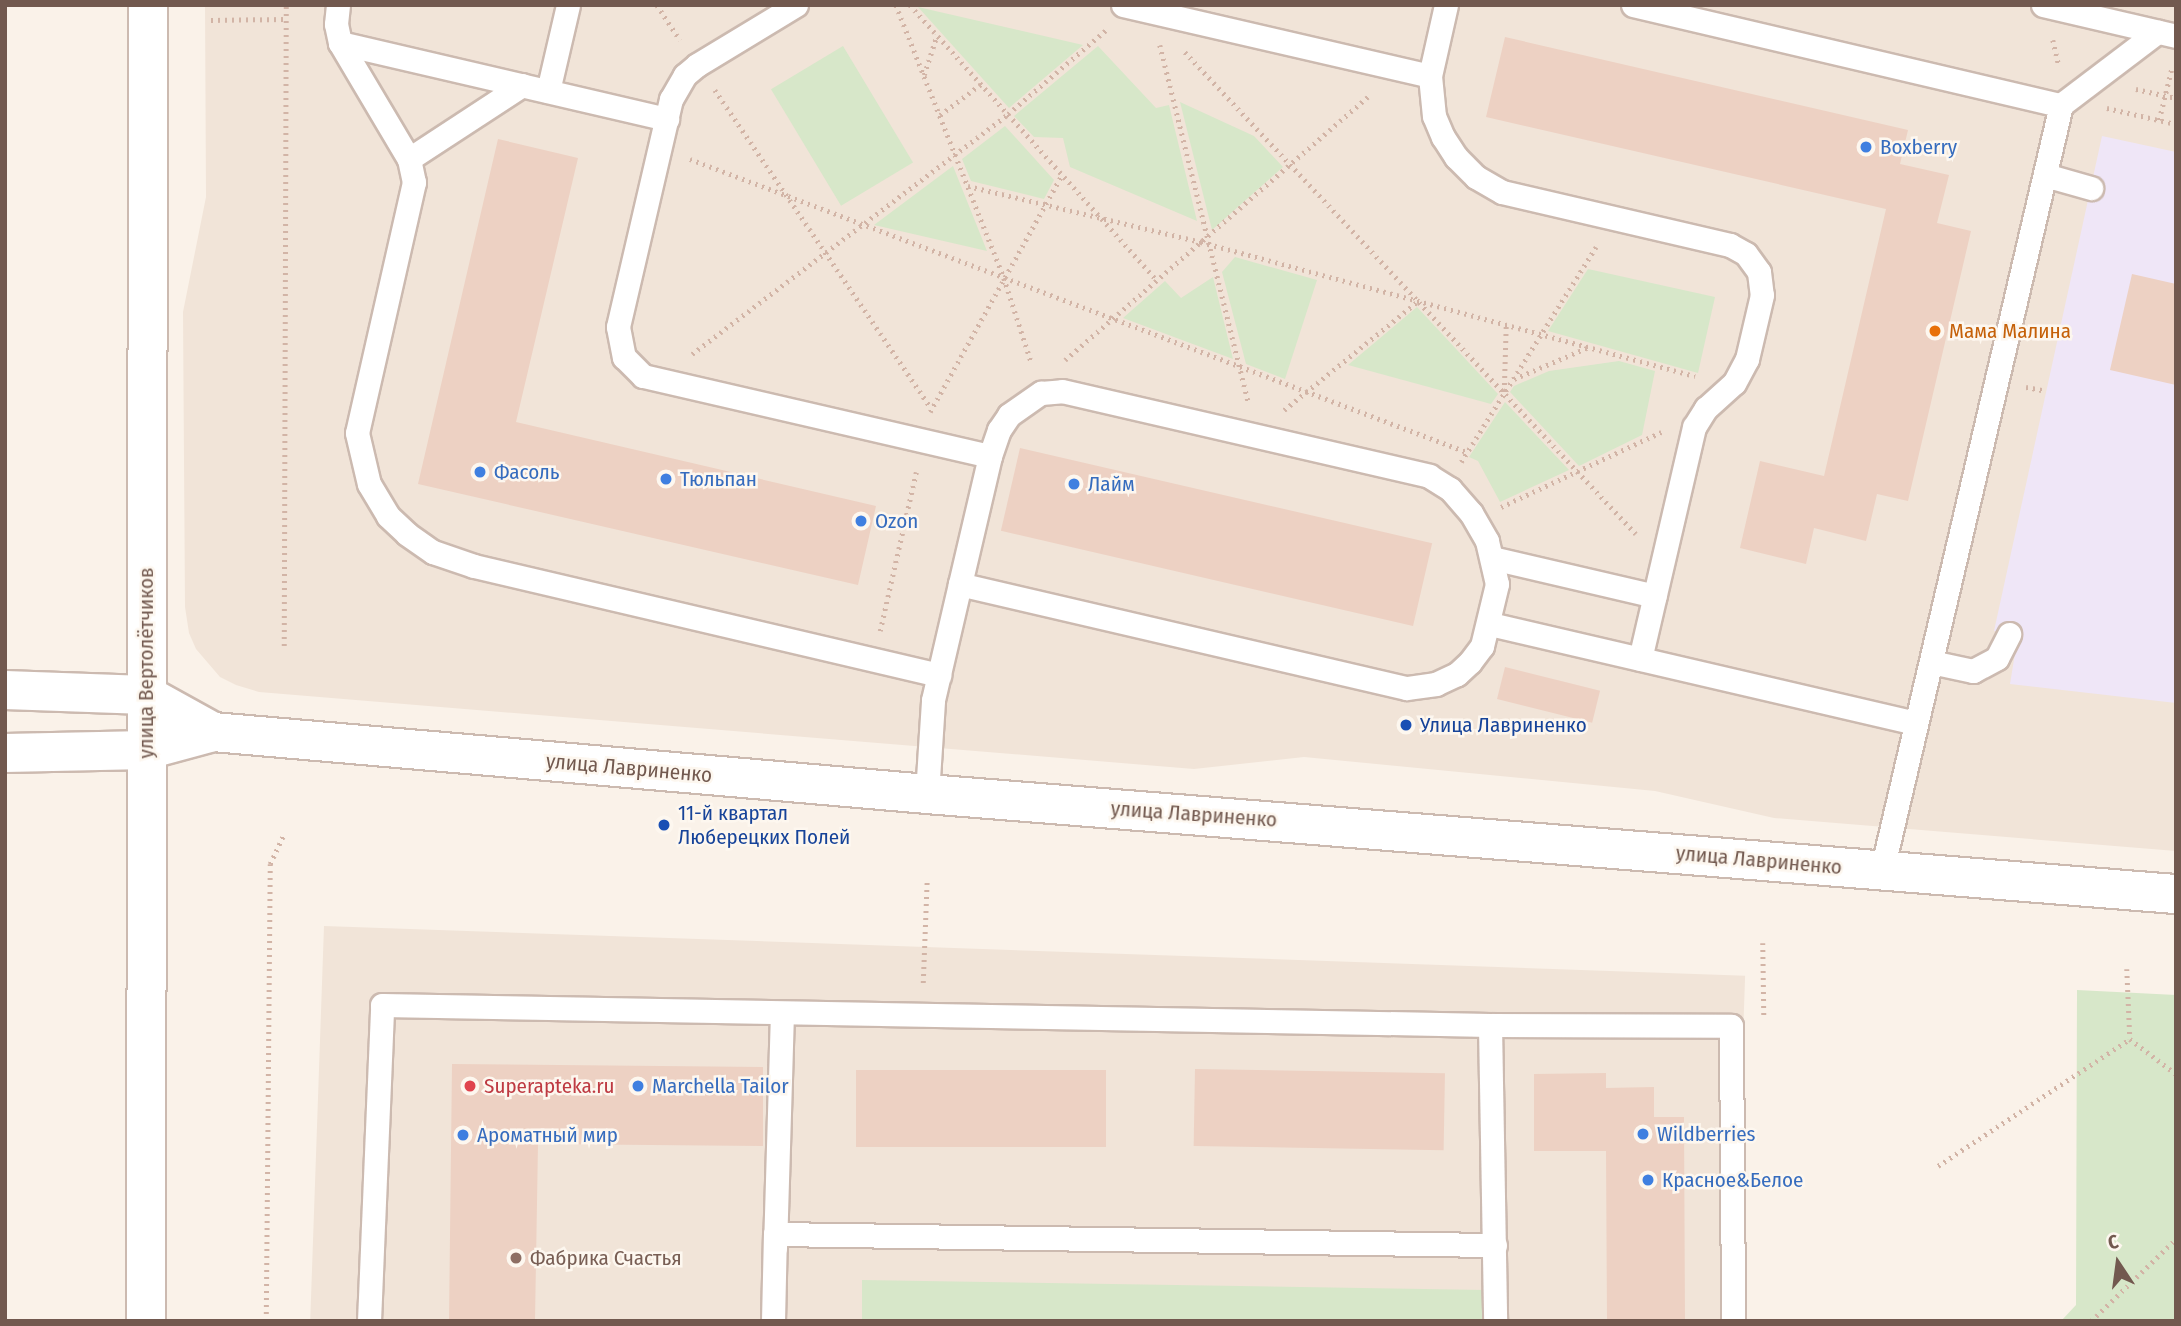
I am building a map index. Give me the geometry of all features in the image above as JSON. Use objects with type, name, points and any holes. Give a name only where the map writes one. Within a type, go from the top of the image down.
[{"type":"street","name":"улица Вертолётчиков","points":[[146,1321],[148,5]]},
{"type":"street","points":[[5,690],[146,695]]},
{"type":"street","name":"улица Лавриненко","points":[[146,695],[213,732]]},
{"type":"street","name":"улица Лавриненко","points":[[5,753],[146,750],[213,732],[927,794],[2176,894]]},
{"type":"lane","points":[[338,5],[336,24],[340,43],[409,159],[414,182],[357,433],[369,484],[388,516],[407,534],[433,552],[474,566],[939,675]]},
{"type":"lane","points":[[548,91],[568,5]]},
{"type":"lane","points":[[796,5],[698,65],[677,87],[660,147],[618,337],[624,358],[643,376],[990,456]]},
{"type":"lane","points":[[1446,5],[1430,76],[1434,116],[1443,137],[1476,177],[1502,192],[1730,245],[1746,254],[1759,272],[1762,295],[1747,359],[1732,387],[1703,412],[1695,427],[1640,659]]},
{"type":"lane","points":[[1633,5],[2065,102]]},
{"type":"lane","points":[[2043,5],[2166,34]]},
{"type":"lane","points":[[1140,11],[1430,76]]},
{"type":"lane","points":[[1882,870],[2045,176],[2065,102],[2166,34]]},
{"type":"lane","points":[[340,43],[667,119]]},
{"type":"lane","points":[[409,159],[522,85]]},
{"type":"lane","points":[[2045,176],[2091,188]]},
{"type":"lane","points":[[927,794],[933,700],[939,675],[960,584],[990,456],[999,430],[1009,415],[1039,388],[1256,434],[1429,476],[1460,498],[1475,519],[1492,558],[1497,584],[1490,624],[1482,646],[1457,674],[1436,684],[1406,688],[960,584]]},
{"type":"lane","points":[[1492,558],[1655,596]]},
{"type":"lane","points":[[1490,624],[1916,723]]},
{"type":"lane","points":[[1931,662],[1973,671],[1997,658],[2009,634]]},
{"type":"lane","points":[[369,1321],[383,1005],[782,1014],[1731,1026],[1732,1321]]},
{"type":"lane","points":[[773,1321],[782,1014]]},
{"type":"lane","points":[[1490,1025],[1495,1321]]},
{"type":"lane","points":[[775,1234],[1495,1245]]},
{"type":"path","points":[[284,646],[286,5]]},
{"type":"path","points":[[657,5],[931,408]]},
{"type":"path","points":[[895,5],[1004,278],[1039,388],[1157,280],[1400,69]]},
{"type":"path","points":[[910,5],[1157,280]]},
{"type":"path","points":[[2043,5],[2065,102],[2176,124]]},
{"type":"path","points":[[658,380],[1140,11]]},
{"type":"path","points":[[1140,11],[1290,164],[1662,562]]},
{"type":"path","points":[[1140,11],[1208,236],[1256,434],[1418,301]]},
{"type":"path","points":[[211,20],[285,19]]},
{"type":"path","points":[[924,76],[937,35]]},
{"type":"path","points":[[2159,120],[2173,61]]},
{"type":"path","points":[[940,116],[981,84]]},
{"type":"path","points":[[660,147],[1467,452]]},
{"type":"path","points":[[873,659],[931,408],[1062,175]]},
{"type":"path","points":[[968,186],[1210,244],[1732,387]]},
{"type":"path","points":[[1446,486],[1614,218]]},
{"type":"path","points":[[1504,393],[1506,325]]},
{"type":"path","points":[[1513,380],[1589,347]]},
{"type":"path","points":[[1475,519],[1703,412]]},
{"type":"path","points":[[266,1321],[270,864],[284,834]]},
{"type":"path","points":[[922,1016],[927,879]]},
{"type":"path","points":[[2127,969],[2130,1039]]},
{"type":"path","points":[[2130,1039],[2176,1074]]},
{"type":"path","points":[[1938,1166],[2130,1039]]},
{"type":"path","points":[[2091,1321],[2176,1239]]},
{"type":"shaded area","points":[[205,5],[2176,5],[2176,851],[1774,818],[1655,791],[1304,757],[1194,769],[259,692],[236,685],[220,677],[196,649],[189,633],[185,607],[183,312],[206,197]]},
{"type":"shaded area","points":[[2102,136],[2176,152],[2176,703],[2010,684],[2018,635],[1994,631]]},
{"type":"shaded area","points":[[324,926],[1745,976],[1733,1321],[310,1321]]},
{"type":"green space","points":[[918,7],[1083,45],[1009,108]]},
{"type":"green space","points":[[843,46],[913,163],[841,206],[771,89]]},
{"type":"green space","points":[[1098,46],[1156,108],[1169,105],[1197,221],[1070,167],[1063,138],[1034,137],[1014,116]]},
{"type":"green space","points":[[1180,102],[1254,136],[1283,167],[1212,230]]},
{"type":"green space","points":[[1005,126],[1054,180],[1044,199],[971,181],[962,159]]},
{"type":"green space","points":[[953,166],[987,251],[874,225]]},
{"type":"green space","points":[[1235,257],[1317,280],[1285,379],[1246,364],[1222,272]]},
{"type":"green space","points":[[1588,269],[1715,297],[1698,373],[1548,331]]},
{"type":"green space","points":[[1213,277],[1233,359],[1123,318],[1165,281],[1181,298]]},
{"type":"green space","points":[[1417,307],[1498,394],[1491,404],[1348,365]]},
{"type":"green space","points":[[1619,361],[1655,371],[1642,435],[1579,466],[1510,392],[1514,386],[1549,371]]},
{"type":"green space","points":[[1505,402],[1569,470],[1500,502],[1478,461],[1469,457]]},
{"type":"green space","points":[[2077,990],[2176,995],[2176,1321],[2061,1321],[2076,1305]]},
{"type":"green space","points":[[862,1280],[1486,1290],[1486,1321],[862,1321]]},
{"type":"building","points":[[1505,37],[1908,130],[1900,164],[1949,175],[1937,223],[1971,231],[1908,501],[1877,494],[1866,541],[1814,528],[1806,564],[1740,548],[1760,461],[1824,476],[1886,209],[1486,117]]},
{"type":"building","points":[[498,139],[578,158],[516,422],[876,506],[858,585],[418,484]]},
{"type":"building","points":[[2132,274],[2176,284],[2176,385],[2110,370]]},
{"type":"building","points":[[1020,448],[1432,543],[1413,626],[1001,531]]},
{"type":"building","points":[[1505,667],[1600,691],[1592,723],[1497,699]]},
{"type":"building","points":[[452,1064],[763,1067],[763,1146],[538,1144],[535,1321],[449,1321]]},
{"type":"building","points":[[1195,1069],[1445,1073],[1444,1150],[1194,1146]]},
{"type":"building","points":[[856,1070],[1106,1070],[1106,1147],[856,1147]]},
{"type":"building","points":[[1606,1073],[1606,1088],[1654,1087],[1654,1117],[1684,1117],[1685,1321],[1607,1321],[1606,1151],[1534,1151],[1534,1074]]},
{"type":"place","name":"Boxberry","points":[[1866,147]]},
{"type":"place","name":"Мама Малина","points":[[1935,331]]},
{"type":"place","name":"Фасоль","points":[[480,472]]},
{"type":"place","name":"Тюльпан","points":[[666,479]]},
{"type":"place","name":"Лайм","points":[[1074,484]]},
{"type":"place","name":"Ozon","points":[[861,521]]},
{"type":"place","name":"Улица Лавриненко","points":[[1406,725]]},
{"type":"place","name":"11-й квартал Люберецких Полей","points":[[664,825]]},
{"type":"place","name":"Superapteka.ru","points":[[470,1086]]},
{"type":"place","name":"Marchella Tailor","points":[[638,1086]]},
{"type":"place","name":"Wildberries","points":[[1643,1134]]},
{"type":"place","name":"Ароматный мир","points":[[463,1135]]},
{"type":"place","name":"Красное&Белое","points":[[1648,1180]]},
{"type":"place","name":"Фабрика Счастья","points":[[516,1258]]}]
